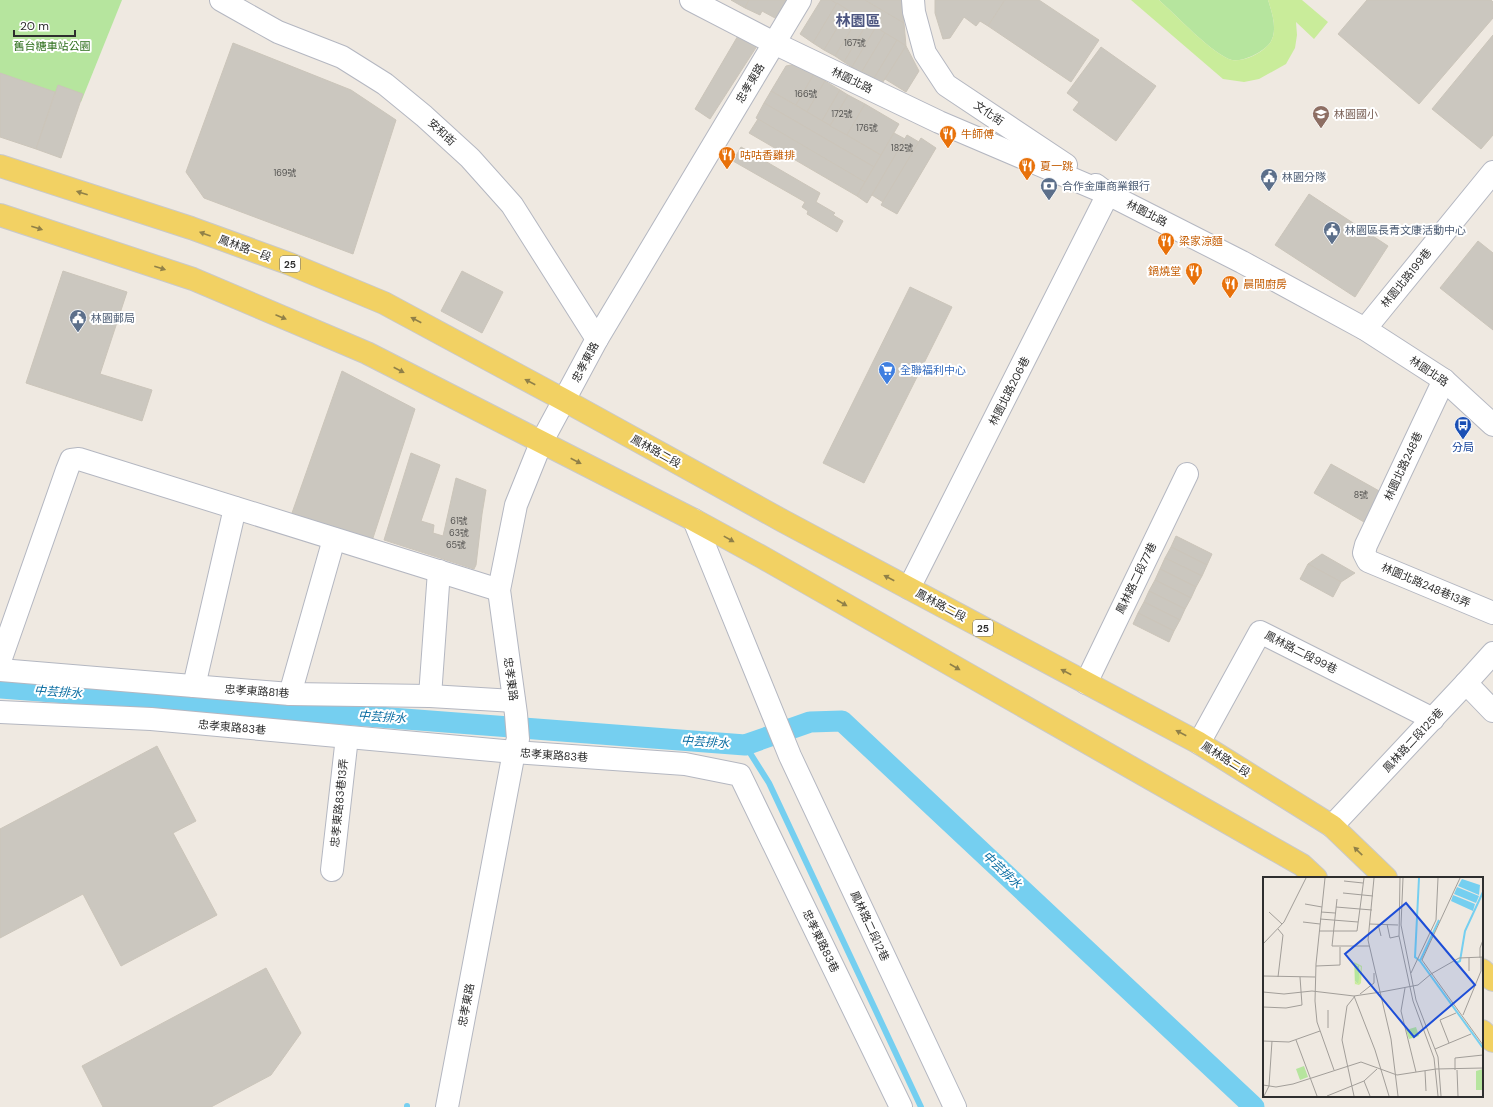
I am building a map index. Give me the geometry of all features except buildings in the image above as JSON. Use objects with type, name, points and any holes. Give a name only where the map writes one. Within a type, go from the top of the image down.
[{"type":"main road","name":"鳳林路一段","points":[[0,166],[191,228],[305,270],[384,303],[564,400]]},
{"type":"main road","points":[[0,215],[193,279],[367,353],[694,520],[769,561],[1302,864],[1315,877]]},
{"type":"main road","name":"鳳林路二段","points":[[564,400],[783,521],[1199,743],[1332,826],[1385,877]]},
{"type":"main road","points":[[1483,971],[1493,980]]},
{"type":"main road","points":[[1483,1032],[1493,1042]]},
{"type":"street","name":"安和街","points":[[221,0],[278,32],[342,57],[385,84],[424,116],[470,158],[512,205],[597,339]]},
{"type":"street","name":"林園北路","points":[[691,0],[939,122],[1108,194],[1242,262],[1365,329],[1444,380],[1493,425]]},
{"type":"street","name":"忠孝東路","points":[[447,1107],[516,746],[515,708],[499,590],[516,505],[541,443],[597,339],[800,0]]},
{"type":"street","name":"文化街","points":[[913,0],[914,12],[925,53],[946,85],[1108,194]]},
{"type":"street","name":"林園北路199巷","points":[[1365,329],[1493,172]]},
{"type":"street","name":"林園北路206巷","points":[[909,588],[1108,194]]},
{"type":"street","name":"林園北路248巷","points":[[1364,553],[1366,545],[1444,380]]},
{"type":"street","points":[[0,661],[71,460],[79,459],[499,590]]},
{"type":"street","name":"鳳林路二段77巷","points":[[1086,683],[1187,474]]},
{"type":"street","points":[[194,686],[235,508]]},
{"type":"street","name":"鳳林路二段12巷","points":[[694,520],[782,736],[955,1107]]},
{"type":"street","points":[[290,694],[334,539]]},
{"type":"street","name":"林園北路248巷13弄","points":[[1364,553],[1368,561],[1493,613]]},
{"type":"street","points":[[430,696],[439,571]]},
{"type":"street","name":"鳳林路二段99巷","points":[[1199,743],[1260,632],[1433,719]]},
{"type":"street","name":"鳳林路二段125巷","points":[[1332,826],[1433,719],[1493,652]]},
{"type":"street","name":"忠孝東路81巷","points":[[0,670],[290,694],[430,696],[515,708]]},
{"type":"street","points":[[1466,683],[1493,711]]},
{"type":"street","name":"忠孝東路83巷","points":[[0,712],[151,719],[347,737],[516,746],[685,764],[740,775],[901,1107]]},
{"type":"street","name":"忠孝東路83巷13弄","points":[[332,870],[347,737]]},
{"type":"green space","name":"舊台糖車站公園","points":[[0,0],[122,0],[81,102],[0,79]]},
{"type":"green space","points":[[1131,0],[1159,0],[1205,43],[1224,57],[1232,60],[1245,59],[1254,55],[1262,51],[1270,43],[1274,32],[1274,26],[1268,0],[1302,0],[1328,22],[1314,39],[1296,22],[1297,35],[1295,48],[1286,64],[1259,79],[1244,82],[1223,79]]},
{"type":"green space","points":[[1159,0],[1268,0],[1272,12],[1274,32],[1270,43],[1258,53],[1245,59],[1232,60],[1224,57],[1205,43]]},
{"type":"waterway","name":"中芸排水","points":[[0,688],[745,745],[810,722],[842,721],[1254,1107]]},
{"type":"waterway","points":[[745,745],[769,783],[921,1107]]},
{"type":"place","name":"林園國小","points":[[1321,129]]},
{"type":"place","name":"牛師傅","points":[[948,149]]},
{"type":"place","name":"咕咕香雞排","points":[[727,170]]},
{"type":"place","name":"夏一跳","points":[[1027,181]]},
{"type":"place","name":"林園分隊","points":[[1269,192]]},
{"type":"place","name":"合作金庫商業銀行","points":[[1049,201]]},
{"type":"place","name":"林園區長青文康活動中心","points":[[1332,245]]},
{"type":"place","name":"梁家涼麵","points":[[1166,256]]},
{"type":"place","name":"鍋燒堂","points":[[1194,286]]},
{"type":"place","name":"晨間廚房","points":[[1230,299]]},
{"type":"place","name":"林園郵局","points":[[78,333]]},
{"type":"place","name":"全聯福利中心","points":[[887,385]]},
{"type":"place","name":"分局","points":[[1463,440]]},
{"type":"district","name":"林園區","points":[[858,21]]}]
